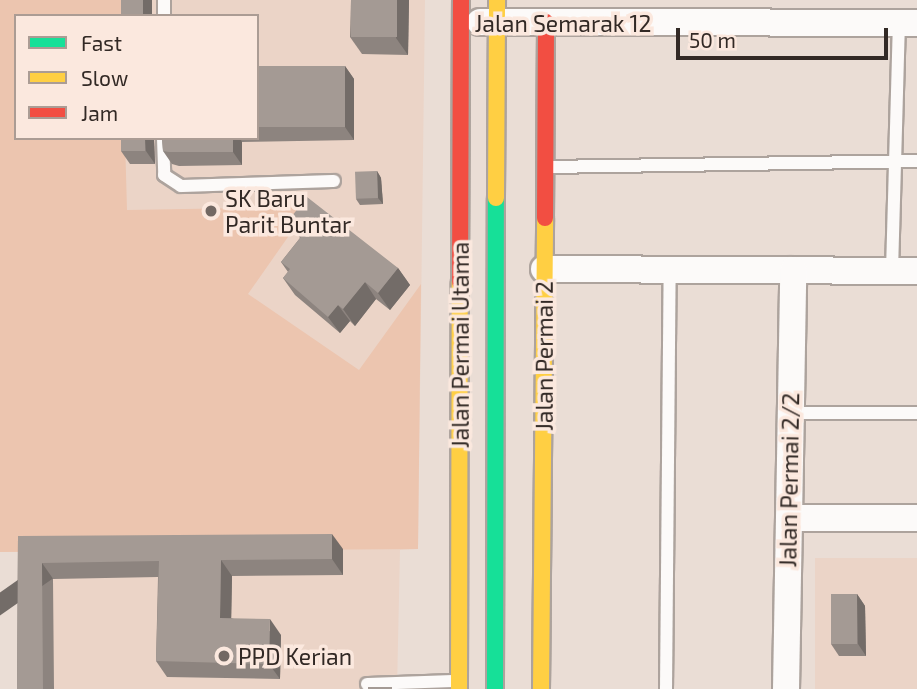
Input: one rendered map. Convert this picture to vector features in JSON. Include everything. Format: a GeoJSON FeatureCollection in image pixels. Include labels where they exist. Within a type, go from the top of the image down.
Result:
{"type":"FeatureCollection","features":[{"type":"Feature","properties":{"kind":"street","name":"Jalan Semarak 12"},"geometry":{"type":"LineString","coordinates":[[461,11],[497,11],[546,22],[908,23]]}},
{"type":"Feature","properties":{"kind":"street","name":"Jalan Permai Utama"},"geometry":{"type":"LineString","coordinates":[[459,685],[461,11]]}},
{"type":"Feature","properties":{"kind":"street","name":"Jalan Permai Utama"},"geometry":{"type":"LineString","coordinates":[[495,689],[497,11]]}},
{"type":"Feature","properties":{"kind":"street","name":"Jalan Permai 2"},"geometry":{"type":"LineString","coordinates":[[541,689],[546,22]]}},
{"type":"Feature","properties":{"kind":"street"},"geometry":{"type":"LineString","coordinates":[[544,269],[905,271]]}},
{"type":"Feature","properties":{"kind":"street","name":"Jalan Permai 2/2"},"geometry":{"type":"LineString","coordinates":[[786,689],[793,270]]}},
{"type":"Feature","properties":{"kind":"street"},"geometry":{"type":"LineString","coordinates":[[789,519],[917,518]]}},
{"type":"Feature","properties":{"kind":"lane"},"geometry":{"type":"LineString","coordinates":[[905,271],[895,161],[908,23]]}},
{"type":"Feature","properties":{"kind":"lane"},"geometry":{"type":"LineString","coordinates":[[163,140],[164,175],[181,186],[334,181]]}},
{"type":"Feature","properties":{"kind":"lane"},"geometry":{"type":"LineString","coordinates":[[545,167],[917,161]]}},
{"type":"Feature","properties":{"kind":"lane"},"geometry":{"type":"LineString","coordinates":[[666,689],[670,270]]}},
{"type":"Feature","properties":{"kind":"lane"},"geometry":{"type":"LineString","coordinates":[[790,413],[917,413]]}},
{"type":"Feature","properties":{"kind":"lane"},"geometry":{"type":"LineString","coordinates":[[367,682],[459,685]]}},
{"type":"Feature","properties":{"kind":"shaded area","name":"SK Baru Parit Buntar"},"geometry":{"type":"Polygon","coordinates":[[[0,0],[425,0],[418,549],[400,550],[397,689],[28,689],[28,552],[0,552],[0,0]]]}},
{"type":"Feature","properties":{"kind":"shaded area","name":"SK Baru Parit Buntar"},"geometry":{"type":"Polygon","coordinates":[[[0,0],[123,0],[124,14],[14,14],[14,140],[125,140],[127,210],[309,207],[248,294],[359,370],[421,284],[418,549],[0,552],[0,0]]]}},
{"type":"Feature","properties":{"kind":"shaded area"},"geometry":{"type":"Polygon","coordinates":[[[815,558],[917,558],[917,689],[815,689],[815,558]]]}},
{"type":"Feature","properties":{"kind":"building"},"geometry":{"type":"Polygon","coordinates":[[[121,0],[143,0],[143,14],[121,14],[121,0]]]}},
{"type":"Feature","properties":{"kind":"building"},"geometry":{"type":"Polygon","coordinates":[[[351,0],[397,0],[397,37],[351,37],[351,0]]]}},
{"type":"Feature","properties":{"kind":"building"},"geometry":{"type":"Polygon","coordinates":[[[259,66],[345,66],[345,127],[259,127],[259,66]]]}},
{"type":"Feature","properties":{"kind":"building"},"geometry":{"type":"Polygon","coordinates":[[[121,140],[145,140],[145,151],[121,151],[121,140]]]}},
{"type":"Feature","properties":{"kind":"building"},"geometry":{"type":"Polygon","coordinates":[[[162,140],[233,140],[233,152],[163,151],[162,140]]]}},
{"type":"Feature","properties":{"kind":"building"},"geometry":{"type":"Polygon","coordinates":[[[377,171],[378,198],[356,199],[355,172],[377,171]]]}},
{"type":"Feature","properties":{"kind":"building"},"geometry":{"type":"Polygon","coordinates":[[[307,197],[398,268],[378,293],[365,282],[343,309],[338,305],[328,317],[283,278],[290,269],[281,262],[304,233],[288,221],[307,197]]]}},
{"type":"Feature","properties":{"kind":"building"},"geometry":{"type":"Polygon","coordinates":[[[332,534],[332,559],[221,560],[220,618],[270,619],[269,664],[156,661],[159,561],[42,563],[43,689],[17,689],[18,536],[332,534]]]}},
{"type":"Feature","properties":{"kind":"building"},"geometry":{"type":"Polygon","coordinates":[[[831,594],[857,594],[857,644],[831,644],[831,594]]]}},
{"type":"Feature","properties":{"kind":"building"},"geometry":{"type":"Polygon","coordinates":[[[368,687],[392,689],[368,689],[368,687]]]}},
{"type":"Feature","properties":{"kind":"traffic: fast"},"geometry":{"type":"LineString","coordinates":[[495,689],[496,198]]}},
{"type":"Feature","properties":{"kind":"traffic: slow"},"geometry":{"type":"LineString","coordinates":[[496,198],[497,0]]}},
{"type":"Feature","properties":{"kind":"traffic: slow"},"geometry":{"type":"LineString","coordinates":[[541,689],[545,218]]}},
{"type":"Feature","properties":{"kind":"traffic: slow"},"geometry":{"type":"LineString","coordinates":[[459,689],[460,282]]}},
{"type":"Feature","properties":{"kind":"traffic: jam"},"geometry":{"type":"LineString","coordinates":[[460,282],[461,0]]}},
{"type":"Feature","properties":{"kind":"traffic: jam"},"geometry":{"type":"LineString","coordinates":[[545,218],[546,22]]}},
{"type":"Feature","properties":{"kind":"place","name":"SK Baru Parit Buntar"},"geometry":{"type":"Point","coordinates":[211,211]}},
{"type":"Feature","properties":{"kind":"place","name":"PPD Kerian"},"geometry":{"type":"Point","coordinates":[224,656]}}]}
